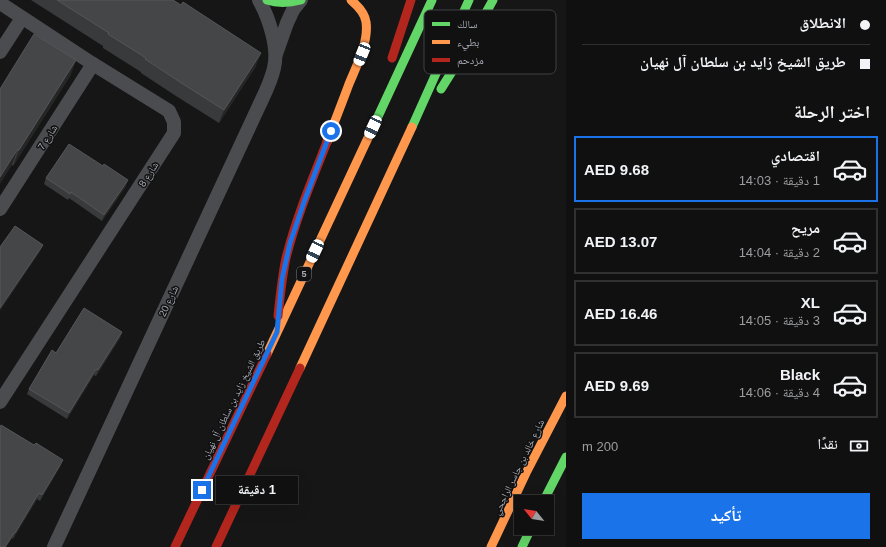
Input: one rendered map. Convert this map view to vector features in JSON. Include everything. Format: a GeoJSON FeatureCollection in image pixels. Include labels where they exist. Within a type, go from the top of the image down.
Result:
{"type":"FeatureCollection","features":[{"type":"Feature","properties":{"kind":"main road"},"geometry":{"type":"LineString","coordinates":[[267,0],[281,3],[290,3],[301,0]]}},
{"type":"Feature","properties":{"kind":"main road"},"geometry":{"type":"LineString","coordinates":[[277,332],[282,279],[290,243],[306,195],[362,54],[366,38],[367,26],[362,10],[350,0]]}},
{"type":"Feature","properties":{"kind":"main road"},"geometry":{"type":"LineString","coordinates":[[389,66],[411,0]]}},
{"type":"Feature","properties":{"kind":"main road","name":"طريق الشيخ زايد بن سلطان آل نهيان"},"geometry":{"type":"LineString","coordinates":[[427,10],[432,0]]}},
{"type":"Feature","properties":{"kind":"main road"},"geometry":{"type":"LineString","coordinates":[[464,10],[469,0]]}},
{"type":"Feature","properties":{"kind":"main road"},"geometry":{"type":"LineString","coordinates":[[487,10],[493,0]]}},
{"type":"Feature","properties":{"kind":"main road","name":"طريق الشيخ زايد بن سلطان آل نهيان"},"geometry":{"type":"LineString","coordinates":[[174,547],[277,332],[424,17]]}},
{"type":"Feature","properties":{"kind":"main road"},"geometry":{"type":"LineString","coordinates":[[216,547],[435,74]]}},
{"type":"Feature","properties":{"kind":"main road"},"geometry":{"type":"LineString","coordinates":[[392,170],[450,74]]}},
{"type":"Feature","properties":{"kind":"main road"},"geometry":{"type":"LineString","coordinates":[[360,155],[384,81]]}},
{"type":"Feature","properties":{"kind":"main road","name":"شارع خالد بن جاسر الراجحي"},"geometry":{"type":"LineString","coordinates":[[491,547],[526,473],[566,396]]}},
{"type":"Feature","properties":{"kind":"main road"},"geometry":{"type":"LineString","coordinates":[[547,495],[566,457]]}},
{"type":"Feature","properties":{"kind":"main road"},"geometry":{"type":"LineString","coordinates":[[522,547],[528,535]]}},
{"type":"Feature","properties":{"kind":"street","name":"شارع 20"},"geometry":{"type":"LineString","coordinates":[[259,0],[265,11],[270,26],[276,54]]}},
{"type":"Feature","properties":{"kind":"street","name":"شارع 20"},"geometry":{"type":"LineString","coordinates":[[54,547],[268,87],[276,54],[287,23],[293,10],[301,0]]}},
{"type":"Feature","properties":{"kind":"street","name":"شارع 8"},"geometry":{"type":"LineString","coordinates":[[0,3],[93,64],[169,111],[174,122],[174,133],[0,402]]}},
{"type":"Feature","properties":{"kind":"street"},"geometry":{"type":"LineString","coordinates":[[0,52],[22,18]]}},
{"type":"Feature","properties":{"kind":"street","name":"شارع 7"},"geometry":{"type":"LineString","coordinates":[[0,209],[93,64]]}},
{"type":"Feature","properties":{"kind":"building"},"geometry":{"type":"Polygon","coordinates":[[[57,0],[173,0],[181,5],[183,2],[261,53],[224,110],[57,0]]]}},
{"type":"Feature","properties":{"kind":"building"},"geometry":{"type":"Polygon","coordinates":[[[34,34],[76,60],[19,150],[17,150],[0,177],[0,89],[34,34]]]}},
{"type":"Feature","properties":{"kind":"building"},"geometry":{"type":"Polygon","coordinates":[[[69,144],[128,180],[104,215],[71,192],[70,194],[46,178],[69,144]]]}},
{"type":"Feature","properties":{"kind":"building"},"geometry":{"type":"Polygon","coordinates":[[[15,226],[43,245],[0,308],[0,247],[15,226]]]}},
{"type":"Feature","properties":{"kind":"building"},"geometry":{"type":"Polygon","coordinates":[[[84,308],[122,332],[98,370],[96,369],[69,413],[29,389],[52,350],[56,353],[84,308]]]}},
{"type":"Feature","properties":{"kind":"building"},"geometry":{"type":"Polygon","coordinates":[[[1,425],[34,445],[36,443],[63,460],[42,495],[39,493],[5,547],[0,547],[1,425]]]}},
{"type":"Feature","properties":{"kind":"traffic: fast"},"geometry":{"type":"LineString","coordinates":[[267,0],[284,3],[301,0]]}},
{"type":"Feature","properties":{"kind":"traffic: fast"},"geometry":{"type":"LineString","coordinates":[[427,10],[432,0]]}},
{"type":"Feature","properties":{"kind":"traffic: fast"},"geometry":{"type":"LineString","coordinates":[[465,10],[469,0]]}},
{"type":"Feature","properties":{"kind":"traffic: fast"},"geometry":{"type":"LineString","coordinates":[[487,10],[493,0]]}},
{"type":"Feature","properties":{"kind":"traffic: fast"},"geometry":{"type":"LineString","coordinates":[[374,125],[424,17]]}},
{"type":"Feature","properties":{"kind":"traffic: fast"},"geometry":{"type":"LineString","coordinates":[[412,127],[436,74]]}},
{"type":"Feature","properties":{"kind":"traffic: fast"},"geometry":{"type":"LineString","coordinates":[[441,89],[450,74]]}},
{"type":"Feature","properties":{"kind":"traffic: fast"},"geometry":{"type":"LineString","coordinates":[[547,495],[566,457]]}},
{"type":"Feature","properties":{"kind":"traffic: fast"},"geometry":{"type":"LineString","coordinates":[[522,547],[528,535]]}},
{"type":"Feature","properties":{"kind":"traffic: slow"},"geometry":{"type":"LineString","coordinates":[[327,142],[366,38],[366,22],[363,13],[351,0]]}},
{"type":"Feature","properties":{"kind":"traffic: slow"},"geometry":{"type":"LineString","coordinates":[[267,354],[374,125]]}},
{"type":"Feature","properties":{"kind":"traffic: slow"},"geometry":{"type":"LineString","coordinates":[[300,368],[412,127]]}},
{"type":"Feature","properties":{"kind":"traffic: slow"},"geometry":{"type":"LineString","coordinates":[[491,547],[526,473],[566,396]]}},
{"type":"Feature","properties":{"kind":"traffic: jam"},"geometry":{"type":"LineString","coordinates":[[392,58],[411,0]]}},
{"type":"Feature","properties":{"kind":"traffic: jam"},"geometry":{"type":"LineString","coordinates":[[278,316],[283,272],[290,243],[327,142]]}},
{"type":"Feature","properties":{"kind":"traffic: jam"},"geometry":{"type":"LineString","coordinates":[[175,547],[267,354]]}},
{"type":"Feature","properties":{"kind":"traffic: jam"},"geometry":{"type":"LineString","coordinates":[[216,547],[300,368]]}},
{"type":"Feature","properties":{"kind":"route"},"geometry":{"type":"LineString","coordinates":[[202,490],[277,332],[282,279],[290,243],[331,131]]}}]}
